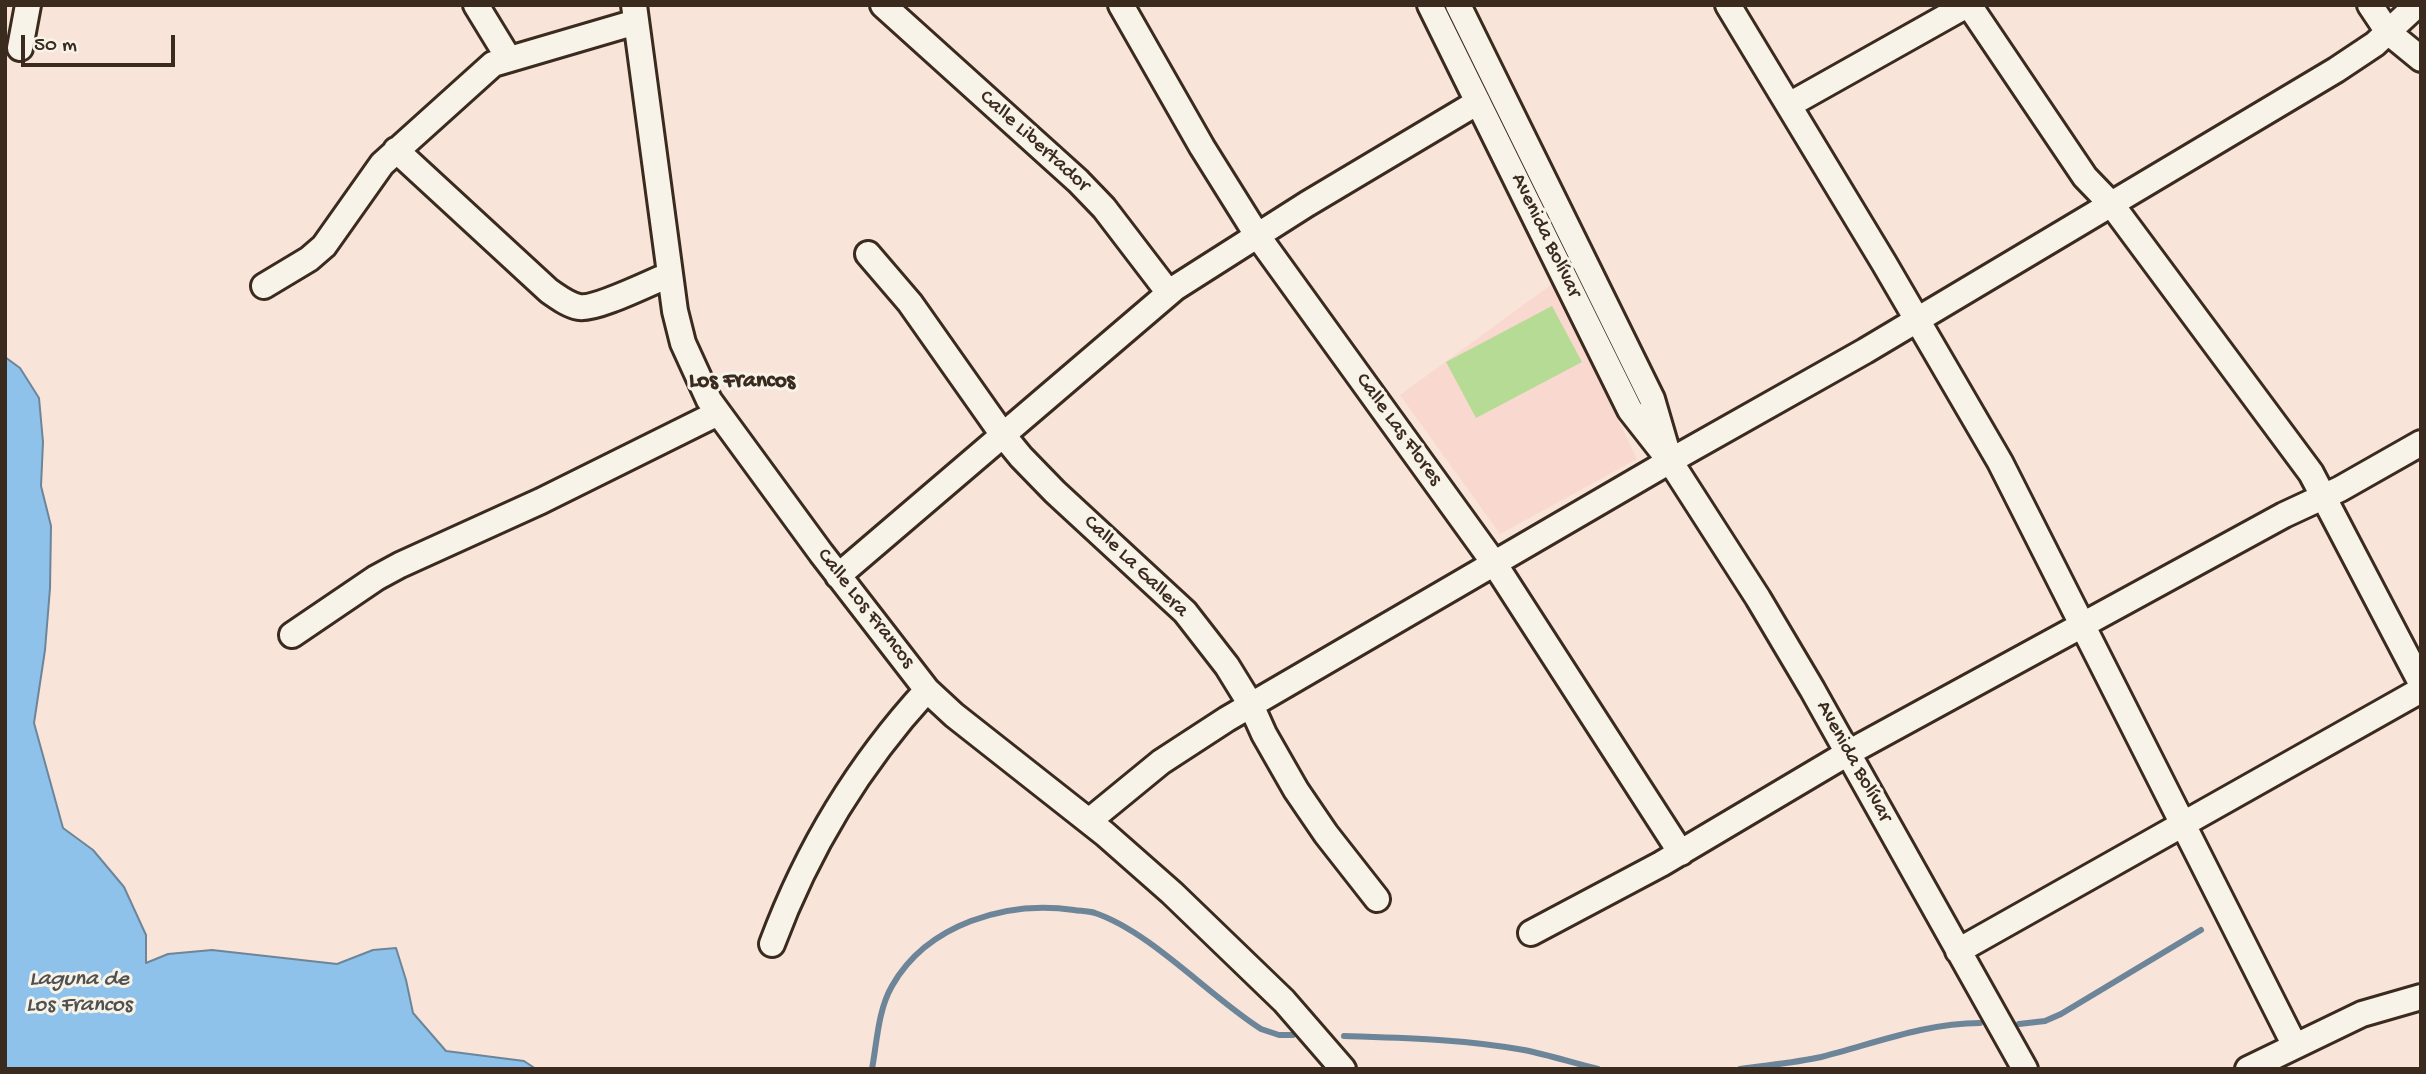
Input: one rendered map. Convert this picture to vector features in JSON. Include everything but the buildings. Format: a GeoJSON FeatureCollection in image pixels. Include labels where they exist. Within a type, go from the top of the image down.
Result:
{"type":"FeatureCollection","features":[{"type":"Feature","properties":{"kind":"street"},"geometry":{"type":"LineString","coordinates":[[20,48],[28,5]]}},
{"type":"Feature","properties":{"kind":"street"},"geometry":{"type":"LineString","coordinates":[[476,5],[509,59]]}},
{"type":"Feature","properties":{"kind":"street","name":"Calle Libertador"},"geometry":{"type":"LineString","coordinates":[[883,5],[1078,181],[1104,208],[1170,293]]}},
{"type":"Feature","properties":{"kind":"street","name":"Calle Las Flores"},"geometry":{"type":"LineString","coordinates":[[1121,5],[1202,147],[1257,235],[1494,563],[1681,853]]}},
{"type":"Feature","properties":{"kind":"street","name":"Avenida Bolívar"},"geometry":{"type":"LineString","coordinates":[[1430,5],[1630,410],[1670,461],[1758,598],[2025,1069]]}},
{"type":"Feature","properties":{"kind":"street","name":"Avenida Bolívar"},"geometry":{"type":"LineString","coordinates":[[1458,5],[1652,399],[1670,461]]}},
{"type":"Feature","properties":{"kind":"street"},"geometry":{"type":"LineString","coordinates":[[1728,5],[1918,320],[2019,496],[2295,1046]]}},
{"type":"Feature","properties":{"kind":"street"},"geometry":{"type":"LineString","coordinates":[[1789,105],[1968,5],[2085,177],[2112,205],[2311,473],[2421,683]]}},
{"type":"Feature","properties":{"kind":"street"},"geometry":{"type":"LineString","coordinates":[[2370,5],[2388,32],[2421,60]]}},
{"type":"Feature","properties":{"kind":"street"},"geometry":{"type":"LineString","coordinates":[[1089,821],[1161,762],[1251,705],[1918,320],[2336,71],[2375,44],[2417,5]]}},
{"type":"Feature","properties":{"kind":"street"},"geometry":{"type":"LineString","coordinates":[[264,286],[324,246],[382,164],[493,64],[635,13]]}},
{"type":"Feature","properties":{"kind":"street","name":"Calle Los Francos"},"geometry":{"type":"LineString","coordinates":[[635,13],[675,311],[683,343],[696,375],[718,413],[838,576],[927,690],[954,715],[1089,821],[1172,893],[1266,983],[1343,1069]]}},
{"type":"Feature","properties":{"kind":"street"},"geometry":{"type":"LineString","coordinates":[[838,576],[1170,293],[1197,273],[1478,102]]}},
{"type":"Feature","properties":{"kind":"street"},"geometry":{"type":"LineString","coordinates":[[396,150],[549,291],[573,305],[596,305],[669,275]]}},
{"type":"Feature","properties":{"kind":"street","name":"Calle La Gallera"},"geometry":{"type":"LineString","coordinates":[[868,254],[910,303],[1003,435],[1055,492],[1185,612],[1227,666],[1296,790],[1377,900]]}},
{"type":"Feature","properties":{"kind":"street"},"geometry":{"type":"LineString","coordinates":[[292,635],[376,578],[400,565],[541,501],[718,413]]}},
{"type":"Feature","properties":{"kind":"street"},"geometry":{"type":"LineString","coordinates":[[1531,933],[1681,853],[1848,753],[2421,443]]}},
{"type":"Feature","properties":{"kind":"street"},"geometry":{"type":"LineString","coordinates":[[772,944],[805,864],[855,780],[893,727],[927,690]]}},
{"type":"Feature","properties":{"kind":"street"},"geometry":{"type":"LineString","coordinates":[[1958,951],[2421,690]]}},
{"type":"Feature","properties":{"kind":"street"},"geometry":{"type":"LineString","coordinates":[[2248,1069],[2362,1014],[2421,997]]}},
{"type":"Feature","properties":{"kind":"shaded area"},"geometry":{"type":"Polygon","coordinates":[[[1552,284],[1637,459],[1500,534],[1400,395],[1552,284]]]}},
{"type":"Feature","properties":{"kind":"green space"},"geometry":{"type":"Polygon","coordinates":[[[1552,306],[1582,362],[1476,418],[1446,362],[1552,306]]]}},
{"type":"Feature","properties":{"kind":"water","name":"Laguna de Los Francos"},"geometry":{"type":"Polygon","coordinates":[[[5,357],[20,368],[39,398],[43,442],[41,486],[51,526],[45,650],[34,723],[63,828],[93,850],[124,887],[146,935],[146,963],[168,954],[212,950],[337,964],[373,950],[396,948],[413,1013],[446,1051],[524,1061],[536,1069],[5,1069],[5,357]]]}},
{"type":"Feature","properties":{"kind":"waterway"},"geometry":{"type":"LineString","coordinates":[[872,1069],[887,995],[907,965],[947,932],[996,913],[1022,909],[1087,911],[1116,922],[1158,949],[1261,1029],[1279,1035],[1293,1035]]}},
{"type":"Feature","properties":{"kind":"waterway"},"geometry":{"type":"LineString","coordinates":[[2019,1024],[2045,1021],[2061,1014],[2201,930]]}},
{"type":"Feature","properties":{"kind":"waterway"},"geometry":{"type":"LineString","coordinates":[[1740,1069],[1821,1057],[1939,1026],[1980,1023]]}},
{"type":"Feature","properties":{"kind":"waterway"},"geometry":{"type":"LineString","coordinates":[[1344,1036],[1479,1043],[1533,1052],[1598,1069]]}},
{"type":"Feature","properties":{"kind":"district","name":"Los Francos"},"geometry":{"type":"Point","coordinates":[742,382]}}]}
